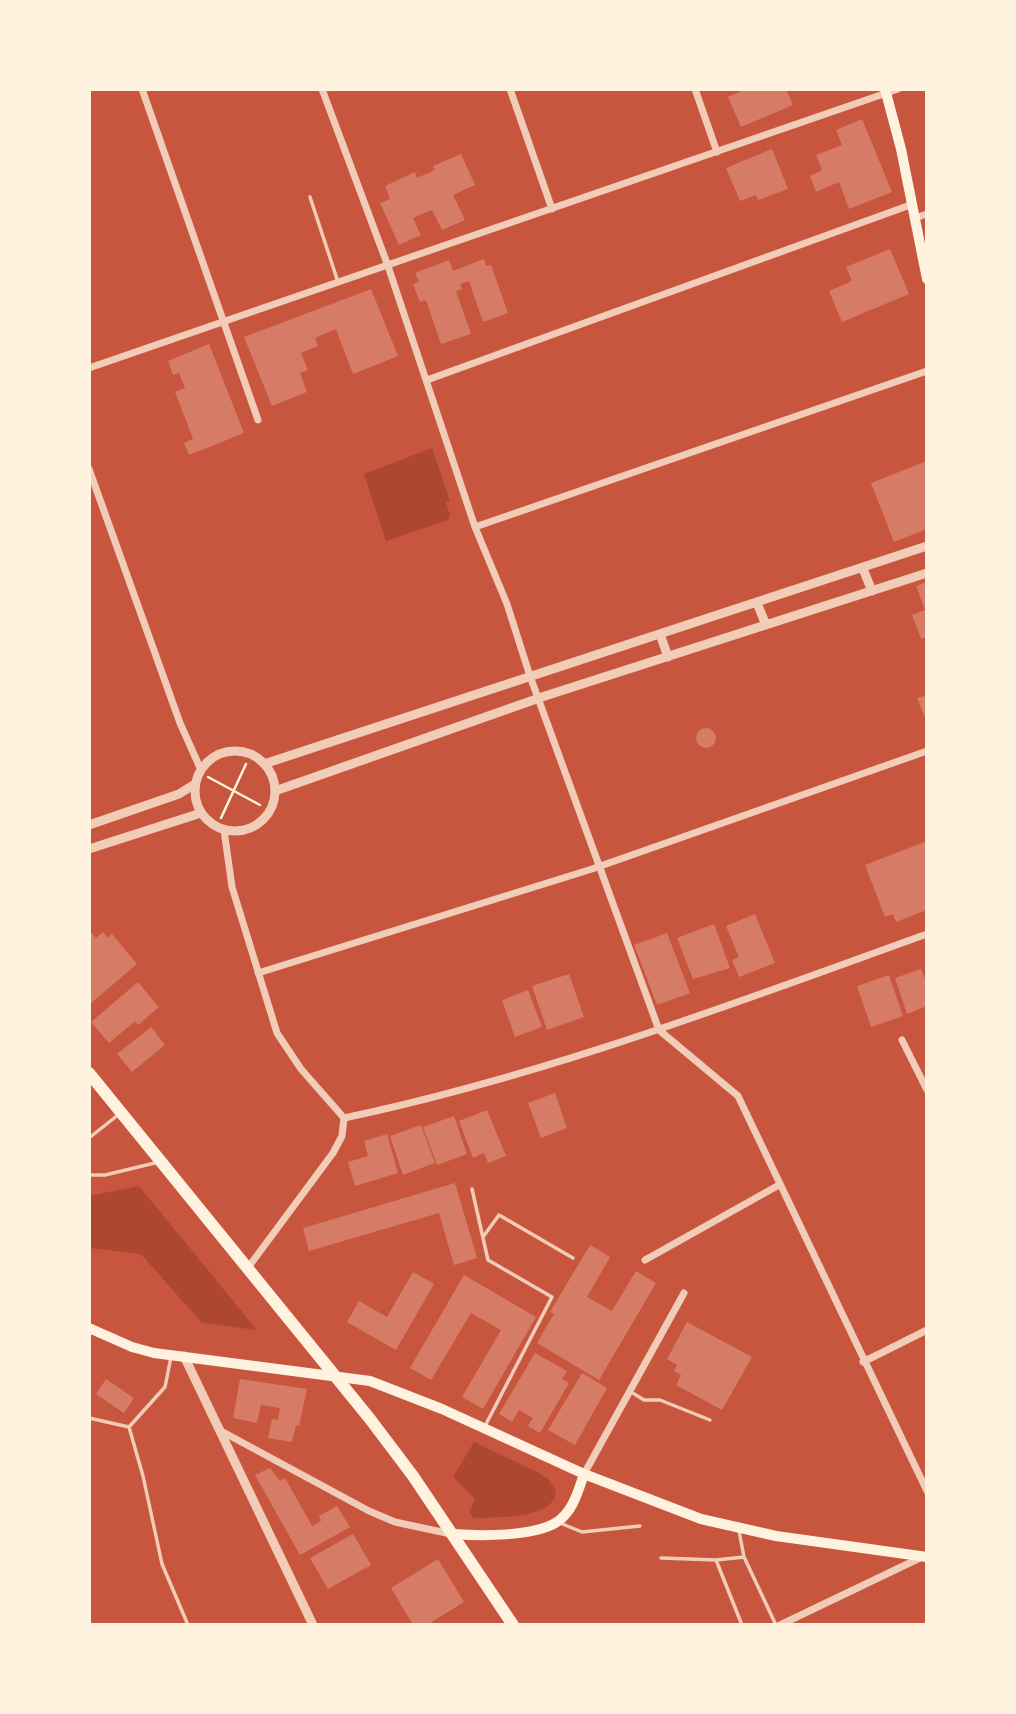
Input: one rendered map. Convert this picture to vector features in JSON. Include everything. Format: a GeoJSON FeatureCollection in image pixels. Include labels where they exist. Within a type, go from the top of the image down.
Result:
{"type":"FeatureCollection","features":[{"type":"Feature","properties":{"kind":"main road"},"geometry":{"type":"LineString","coordinates":[[886,91],[913,204],[927,279]]}},
{"type":"Feature","properties":{"kind":"main road"},"geometry":{"type":"LineString","coordinates":[[89,1073],[370,1419],[453,1534],[513,1625]]}},
{"type":"Feature","properties":{"kind":"main road"},"geometry":{"type":"LineString","coordinates":[[89,1328],[132,1348],[370,1381],[483,1428],[583,1474],[671,1509],[739,1528],[821,1544],[925,1557]]}},
{"type":"Feature","properties":{"kind":"main road"},"geometry":{"type":"LineString","coordinates":[[453,1534],[485,1536],[544,1528],[557,1522],[577,1496],[583,1474]]}},
{"type":"Feature","properties":{"kind":"street"},"geometry":{"type":"LineString","coordinates":[[142,89],[258,420]]}},
{"type":"Feature","properties":{"kind":"street"},"geometry":{"type":"LineString","coordinates":[[322,89],[388,266],[475,527],[508,604],[530,676],[659,1030],[738,1096],[927,1491]]}},
{"type":"Feature","properties":{"kind":"street"},"geometry":{"type":"LineString","coordinates":[[510,89],[552,209]]}},
{"type":"Feature","properties":{"kind":"street"},"geometry":{"type":"LineString","coordinates":[[695,89],[717,152]]}},
{"type":"Feature","properties":{"kind":"street"},"geometry":{"type":"LineString","coordinates":[[89,368],[898,89]]}},
{"type":"Feature","properties":{"kind":"street"},"geometry":{"type":"LineString","coordinates":[[427,380],[913,204]]}},
{"type":"Feature","properties":{"kind":"street"},"geometry":{"type":"LineString","coordinates":[[915,218],[927,214]]}},
{"type":"Feature","properties":{"kind":"street"},"geometry":{"type":"LineString","coordinates":[[475,527],[927,371]]}},
{"type":"Feature","properties":{"kind":"street"},"geometry":{"type":"LineString","coordinates":[[89,469],[180,723],[204,774]]}},
{"type":"Feature","properties":{"kind":"street"},"geometry":{"type":"LineString","coordinates":[[264,764],[927,546]]}},
{"type":"Feature","properties":{"kind":"street"},"geometry":{"type":"LineString","coordinates":[[863,569],[872,591]]}},
{"type":"Feature","properties":{"kind":"street"},"geometry":{"type":"LineString","coordinates":[[275,791],[539,698],[927,573]]}},
{"type":"Feature","properties":{"kind":"street"},"geometry":{"type":"LineString","coordinates":[[757,603],[766,625]]}},
{"type":"Feature","properties":{"kind":"street"},"geometry":{"type":"LineString","coordinates":[[660,634],[668,657]]}},
{"type":"Feature","properties":{"kind":"street"},"geometry":{"type":"LineString","coordinates":[[89,825],[179,794],[195,784],[204,774],[210,759],[224,753],[238,751],[253,755],[264,764],[272,776],[275,791],[269,810],[253,827],[239,831],[224,830],[211,824],[201,813],[195,799],[195,784]]}},
{"type":"Feature","properties":{"kind":"street"},"geometry":{"type":"LineString","coordinates":[[258,972],[600,867],[927,751]]}},
{"type":"Feature","properties":{"kind":"street"},"geometry":{"type":"LineString","coordinates":[[89,849],[201,813]]}},
{"type":"Feature","properties":{"kind":"street"},"geometry":{"type":"LineString","coordinates":[[224,830],[232,887],[277,1033],[287,1051],[344,1118],[342,1136],[333,1153],[247,1269]]}},
{"type":"Feature","properties":{"kind":"street"},"geometry":{"type":"LineString","coordinates":[[344,1118],[423,1101],[659,1030],[927,934]]}},
{"type":"Feature","properties":{"kind":"street"},"geometry":{"type":"LineString","coordinates":[[902,1040],[927,1090]]}},
{"type":"Feature","properties":{"kind":"street"},"geometry":{"type":"LineString","coordinates":[[645,1260],[779,1185]]}},
{"type":"Feature","properties":{"kind":"street"},"geometry":{"type":"LineString","coordinates":[[583,1474],[684,1293]]}},
{"type":"Feature","properties":{"kind":"street"},"geometry":{"type":"LineString","coordinates":[[863,1362],[927,1330]]}},
{"type":"Feature","properties":{"kind":"street"},"geometry":{"type":"LineString","coordinates":[[178,1356],[217,1429],[313,1625]]}},
{"type":"Feature","properties":{"kind":"street"},"geometry":{"type":"LineString","coordinates":[[217,1429],[369,1511],[395,1521],[453,1534]]}},
{"type":"Feature","properties":{"kind":"street"},"geometry":{"type":"LineString","coordinates":[[778,1625],[925,1557]]}},
{"type":"Feature","properties":{"kind":"lane"},"geometry":{"type":"LineString","coordinates":[[310,197],[338,282]]}},
{"type":"Feature","properties":{"kind":"lane"},"geometry":{"type":"LineString","coordinates":[[90,1135],[121,1113]]}},
{"type":"Feature","properties":{"kind":"lane"},"geometry":{"type":"LineString","coordinates":[[89,1175],[104,1175],[161,1162]]}},
{"type":"Feature","properties":{"kind":"lane"},"geometry":{"type":"LineString","coordinates":[[472,1189],[488,1260],[552,1297],[483,1428]]}},
{"type":"Feature","properties":{"kind":"lane"},"geometry":{"type":"LineString","coordinates":[[483,1237],[499,1215],[573,1258]]}},
{"type":"Feature","properties":{"kind":"lane"},"geometry":{"type":"LineString","coordinates":[[129,1427],[165,1387],[178,1356]]}},
{"type":"Feature","properties":{"kind":"lane"},"geometry":{"type":"LineString","coordinates":[[629,1391],[644,1400],[660,1400],[710,1420]]}},
{"type":"Feature","properties":{"kind":"lane"},"geometry":{"type":"LineString","coordinates":[[89,1418],[129,1427]]}},
{"type":"Feature","properties":{"kind":"lane"},"geometry":{"type":"LineString","coordinates":[[129,1427],[144,1476],[162,1564],[188,1625]]}},
{"type":"Feature","properties":{"kind":"lane"},"geometry":{"type":"LineString","coordinates":[[557,1522],[582,1532],[640,1526]]}},
{"type":"Feature","properties":{"kind":"lane"},"geometry":{"type":"LineString","coordinates":[[739,1528],[744,1556],[778,1625]]}},
{"type":"Feature","properties":{"kind":"lane"},"geometry":{"type":"LineString","coordinates":[[661,1558],[716,1560],[744,1556]]}},
{"type":"Feature","properties":{"kind":"lane"},"geometry":{"type":"LineString","coordinates":[[716,1560],[742,1625]]}},
{"type":"Feature","properties":{"kind":"path"},"geometry":{"type":"LineString","coordinates":[[220,818],[246,764]]}},
{"type":"Feature","properties":{"kind":"path"},"geometry":{"type":"LineString","coordinates":[[204,774],[260,805]]}},
{"type":"Feature","properties":{"kind":"shaded area"},"geometry":{"type":"Polygon","coordinates":[[[432,448],[450,501],[446,502],[450,515],[448,520],[386,541],[364,474],[432,448]]]}},
{"type":"Feature","properties":{"kind":"shaded area"},"geometry":{"type":"Polygon","coordinates":[[[139,1186],[257,1330],[202,1323],[141,1254],[89,1248],[89,1196],[139,1186]]]}},
{"type":"Feature","properties":{"kind":"shaded area"},"geometry":{"type":"Polygon","coordinates":[[[474,1442],[548,1479],[556,1491],[553,1500],[546,1507],[522,1515],[474,1518],[469,1513],[475,1499],[453,1477],[474,1442]]]}},
{"type":"Feature","properties":{"kind":"building"},"geometry":{"type":"Polygon","coordinates":[[[745,89],[786,89],[793,105],[741,127],[728,97],[745,89]]]}},
{"type":"Feature","properties":{"kind":"building"},"geometry":{"type":"Polygon","coordinates":[[[862,119],[892,192],[849,209],[839,182],[816,192],[810,176],[822,170],[816,155],[842,145],[836,130],[862,119]]]}},
{"type":"Feature","properties":{"kind":"building"},"geometry":{"type":"Polygon","coordinates":[[[772,149],[788,189],[758,200],[756,195],[740,201],[726,168],[772,149]]]}},
{"type":"Feature","properties":{"kind":"building"},"geometry":{"type":"Polygon","coordinates":[[[461,154],[475,185],[453,195],[465,220],[442,230],[432,210],[413,218],[421,235],[399,245],[380,203],[390,199],[385,186],[415,172],[417,178],[435,170],[433,166],[461,154]]]}},
{"type":"Feature","properties":{"kind":"building"},"geometry":{"type":"Polygon","coordinates":[[[890,249],[909,294],[842,322],[829,291],[852,281],[846,267],[890,249]]]}},
{"type":"Feature","properties":{"kind":"building"},"geometry":{"type":"Polygon","coordinates":[[[484,259],[486,266],[491,265],[508,313],[483,322],[469,281],[460,284],[462,289],[456,291],[471,334],[441,344],[426,300],[420,302],[413,284],[419,282],[415,273],[449,260],[453,271],[484,259]]]}},
{"type":"Feature","properties":{"kind":"building"},"geometry":{"type":"Polygon","coordinates":[[[371,289],[398,356],[353,374],[336,329],[315,338],[318,346],[301,353],[308,370],[300,373],[307,392],[272,406],[244,337],[371,289]]]}},
{"type":"Feature","properties":{"kind":"building"},"geometry":{"type":"Polygon","coordinates":[[[209,344],[244,433],[189,455],[184,443],[193,439],[175,392],[185,388],[179,373],[173,375],[168,361],[209,344]]]}},
{"type":"Feature","properties":{"kind":"building"},"geometry":{"type":"Polygon","coordinates":[[[927,461],[927,529],[894,542],[871,483],[927,461]]]}},
{"type":"Feature","properties":{"kind":"building"},"geometry":{"type":"Polygon","coordinates":[[[927,582],[927,637],[921,639],[912,615],[925,610],[916,586],[927,582]]]}},
{"type":"Feature","properties":{"kind":"building"},"geometry":{"type":"Polygon","coordinates":[[[927,695],[927,722],[917,698],[927,695]]]}},
{"type":"Feature","properties":{"kind":"building"},"geometry":{"type":"Polygon","coordinates":[[[702,728],[710,728],[716,738],[710,748],[702,748],[696,742],[696,734],[702,728]]]}},
{"type":"Feature","properties":{"kind":"building"},"geometry":{"type":"Polygon","coordinates":[[[927,841],[927,910],[896,922],[893,914],[885,917],[865,865],[927,841]]]}},
{"type":"Feature","properties":{"kind":"building"},"geometry":{"type":"Polygon","coordinates":[[[755,914],[775,963],[739,977],[732,960],[739,957],[726,926],[755,914]]]}},
{"type":"Feature","properties":{"kind":"building"},"geometry":{"type":"Polygon","coordinates":[[[714,924],[730,968],[693,979],[677,938],[714,924]]]}},
{"type":"Feature","properties":{"kind":"building"},"geometry":{"type":"Polygon","coordinates":[[[89,930],[96,938],[103,932],[108,938],[112,934],[137,964],[89,1005],[89,930]]]}},
{"type":"Feature","properties":{"kind":"building"},"geometry":{"type":"Polygon","coordinates":[[[667,933],[690,993],[657,1005],[634,945],[667,933]]]}},
{"type":"Feature","properties":{"kind":"building"},"geometry":{"type":"Polygon","coordinates":[[[921,969],[927,984],[927,1006],[907,1014],[895,978],[921,969]]]}},
{"type":"Feature","properties":{"kind":"building"},"geometry":{"type":"Polygon","coordinates":[[[569,974],[584,1017],[547,1030],[532,986],[569,974]]]}},
{"type":"Feature","properties":{"kind":"building"},"geometry":{"type":"Polygon","coordinates":[[[889,975],[903,1016],[871,1027],[857,986],[889,975]]]}},
{"type":"Feature","properties":{"kind":"building"},"geometry":{"type":"Polygon","coordinates":[[[138,982],[159,1007],[138,1025],[135,1021],[109,1043],[91,1022],[138,982]]]}},
{"type":"Feature","properties":{"kind":"building"},"geometry":{"type":"Polygon","coordinates":[[[528,990],[542,1027],[515,1037],[502,1000],[528,990]]]}},
{"type":"Feature","properties":{"kind":"building"},"geometry":{"type":"Polygon","coordinates":[[[151,1027],[165,1045],[132,1072],[117,1054],[151,1027]]]}},
{"type":"Feature","properties":{"kind":"building"},"geometry":{"type":"Polygon","coordinates":[[[555,1093],[567,1128],[541,1138],[528,1103],[555,1093]]]}},
{"type":"Feature","properties":{"kind":"building"},"geometry":{"type":"Polygon","coordinates":[[[487,1110],[506,1156],[488,1163],[484,1153],[473,1158],[459,1121],[487,1110]]]}},
{"type":"Feature","properties":{"kind":"building"},"geometry":{"type":"Polygon","coordinates":[[[454,1116],[467,1154],[437,1165],[423,1127],[454,1116]]]}},
{"type":"Feature","properties":{"kind":"building"},"geometry":{"type":"Polygon","coordinates":[[[421,1125],[435,1163],[403,1175],[390,1136],[421,1125]]]}},
{"type":"Feature","properties":{"kind":"building"},"geometry":{"type":"Polygon","coordinates":[[[387,1134],[398,1173],[355,1186],[348,1162],[368,1156],[364,1141],[387,1134]]]}},
{"type":"Feature","properties":{"kind":"building"},"geometry":{"type":"Polygon","coordinates":[[[455,1183],[477,1258],[454,1265],[439,1213],[309,1251],[303,1228],[455,1183]]]}},
{"type":"Feature","properties":{"kind":"building"},"geometry":{"type":"Polygon","coordinates":[[[590,1245],[610,1257],[587,1297],[612,1311],[636,1271],[656,1283],[599,1380],[537,1343],[554,1314],[550,1312],[590,1245]]]}},
{"type":"Feature","properties":{"kind":"building"},"geometry":{"type":"Polygon","coordinates":[[[413,1272],[434,1284],[396,1350],[347,1322],[359,1301],[387,1317],[413,1272]]]}},
{"type":"Feature","properties":{"kind":"building"},"geometry":{"type":"Polygon","coordinates":[[[464,1275],[536,1317],[483,1409],[462,1397],[501,1330],[471,1313],[431,1380],[410,1368],[464,1275]]]}},
{"type":"Feature","properties":{"kind":"building"},"geometry":{"type":"Polygon","coordinates":[[[687,1322],[752,1357],[722,1410],[676,1385],[681,1375],[674,1371],[677,1365],[667,1359],[687,1322]]]}},
{"type":"Feature","properties":{"kind":"building"},"geometry":{"type":"Polygon","coordinates":[[[535,1353],[567,1371],[562,1379],[569,1383],[540,1433],[528,1426],[533,1418],[519,1410],[512,1422],[499,1414],[535,1353]]]}},
{"type":"Feature","properties":{"kind":"building"},"geometry":{"type":"Polygon","coordinates":[[[582,1373],[607,1388],[575,1445],[548,1430],[582,1373]]]}},
{"type":"Feature","properties":{"kind":"building"},"geometry":{"type":"Polygon","coordinates":[[[106,1379],[134,1398],[124,1413],[96,1394],[106,1379]]]}},
{"type":"Feature","properties":{"kind":"building"},"geometry":{"type":"Polygon","coordinates":[[[240,1379],[307,1389],[299,1426],[296,1425],[292,1442],[268,1438],[272,1419],[278,1420],[280,1408],[261,1405],[257,1423],[233,1418],[240,1379]]]}},
{"type":"Feature","properties":{"kind":"building"},"geometry":{"type":"Polygon","coordinates":[[[270,1468],[280,1481],[285,1478],[312,1526],[321,1521],[319,1516],[337,1506],[350,1527],[300,1555],[255,1475],[270,1468]]]}},
{"type":"Feature","properties":{"kind":"building"},"geometry":{"type":"Polygon","coordinates":[[[353,1534],[371,1565],[328,1589],[310,1558],[353,1534]]]}},
{"type":"Feature","properties":{"kind":"building"},"geometry":{"type":"Polygon","coordinates":[[[438,1559],[464,1602],[427,1625],[413,1625],[391,1588],[438,1559]]]}}]}
